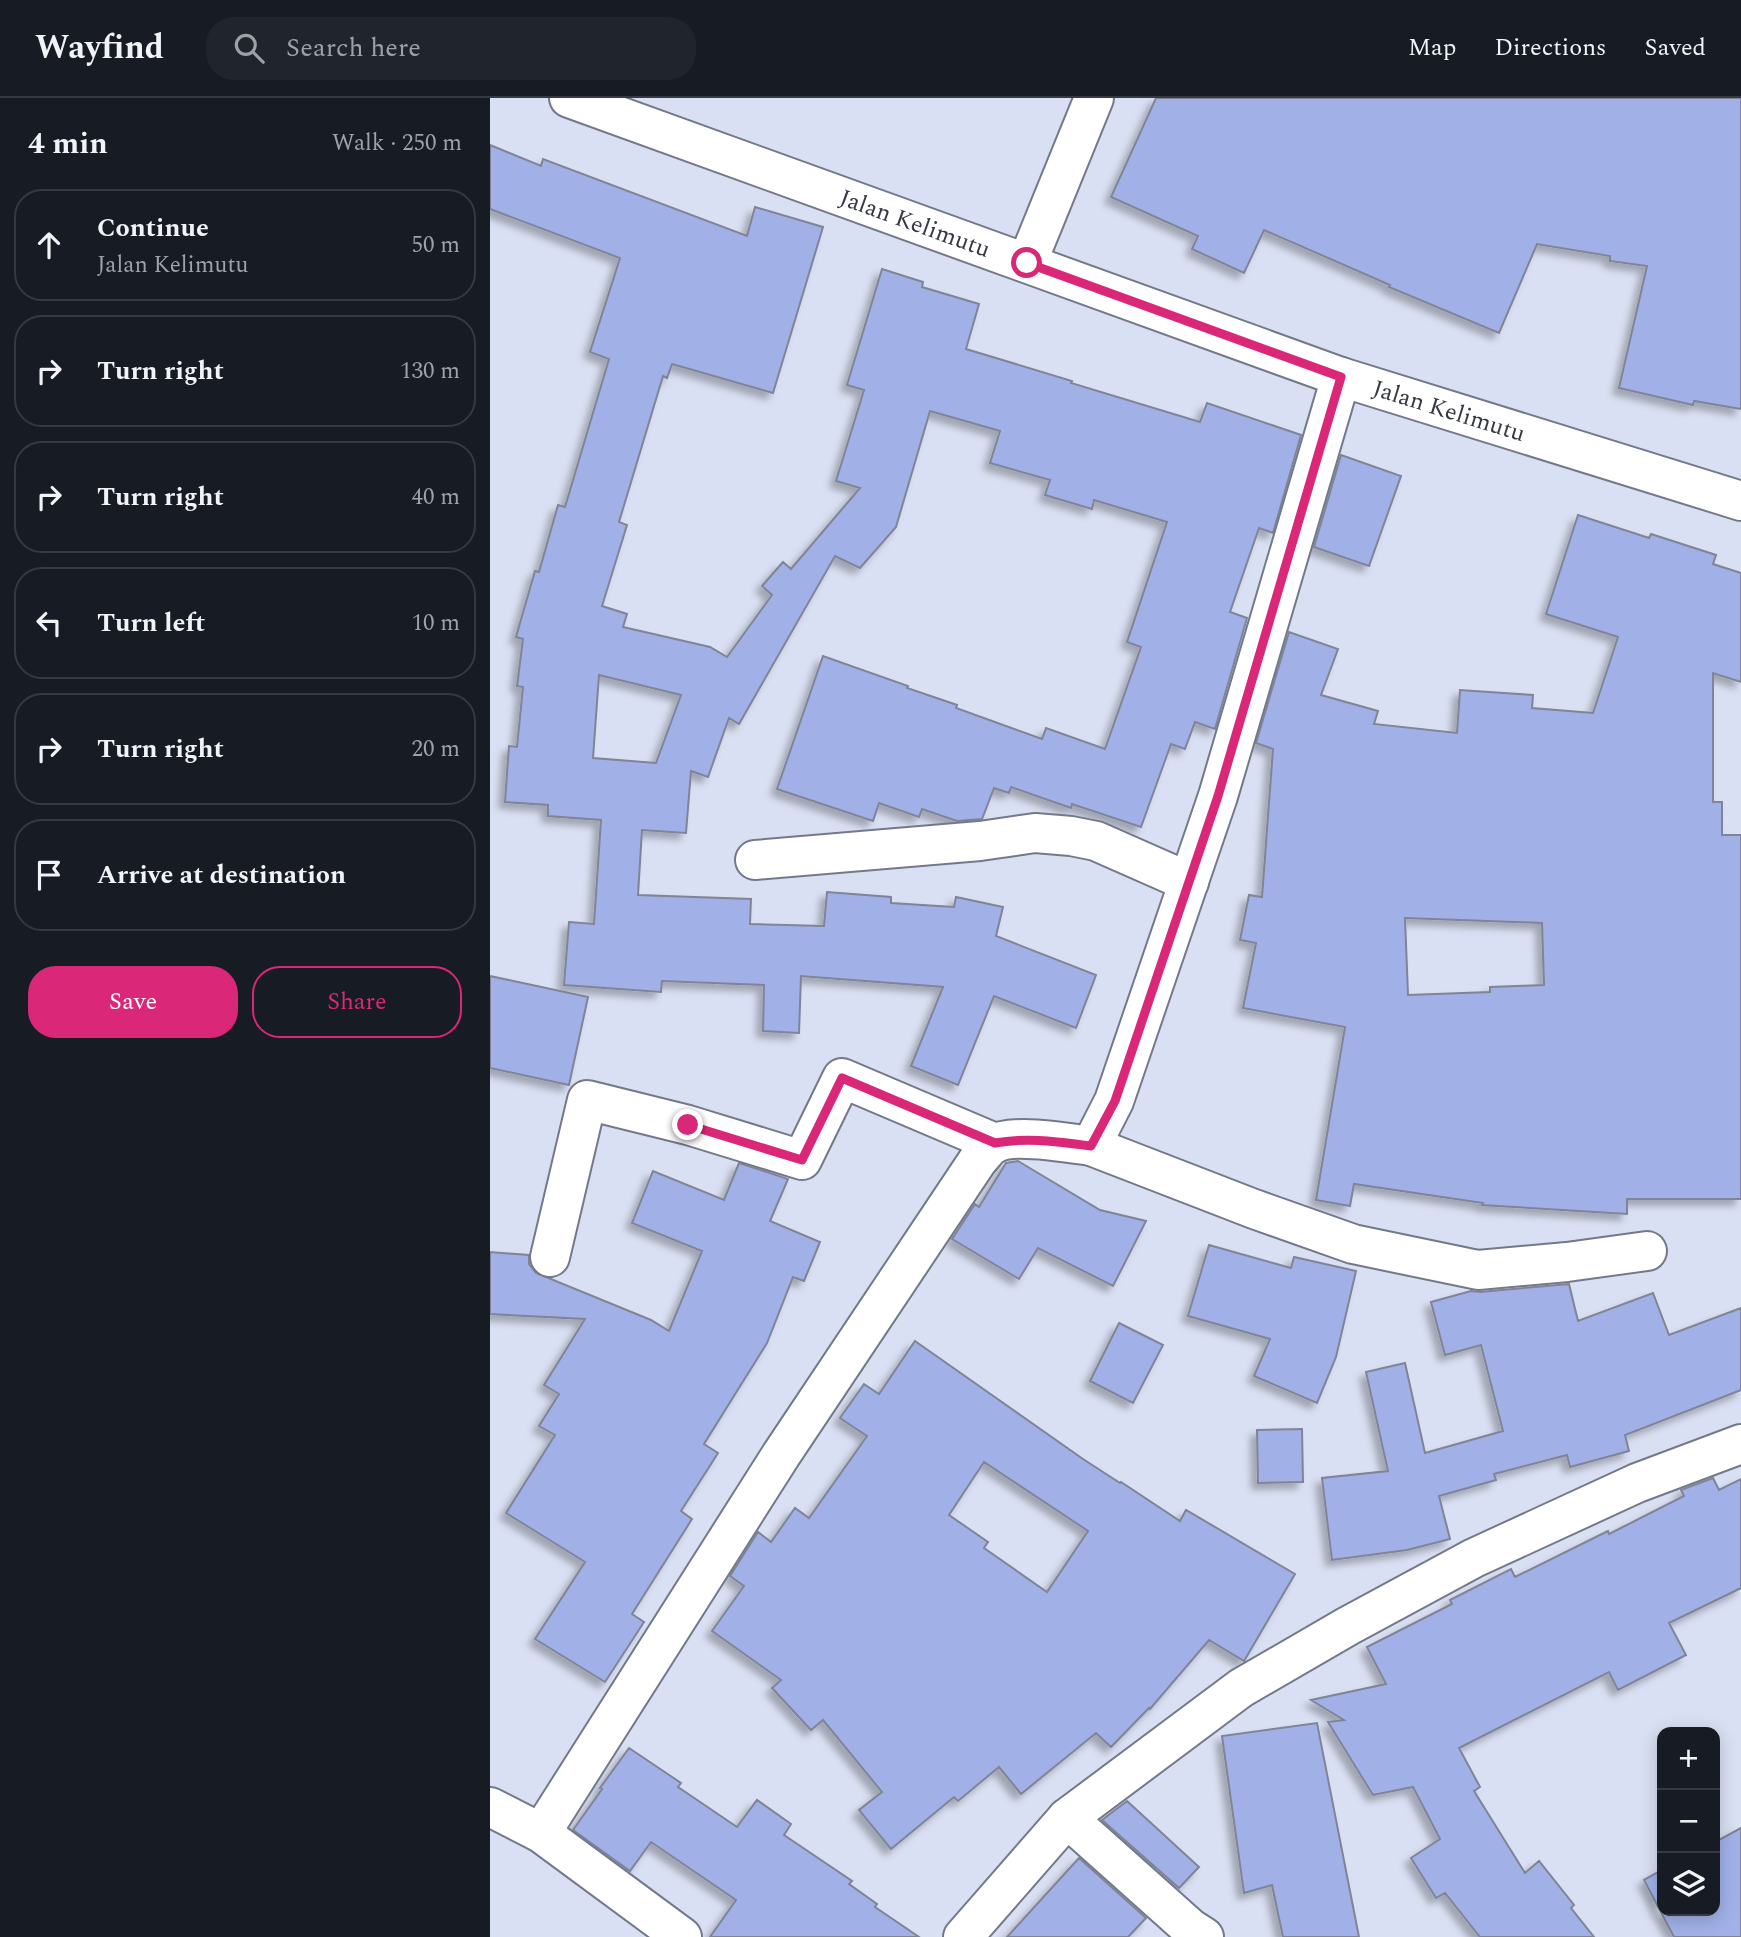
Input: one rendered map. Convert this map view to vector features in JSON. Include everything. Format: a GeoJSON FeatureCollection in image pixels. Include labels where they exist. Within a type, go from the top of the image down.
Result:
{"type":"FeatureCollection","features":[{"type":"Feature","properties":{"kind":"street","name":"Jalan Kelimutu"},"geometry":{"type":"LineString","coordinates":[[569,98],[1341,377],[1741,501]]}},
{"type":"Feature","properties":{"kind":"street"},"geometry":{"type":"LineString","coordinates":[[1027,263],[1094,98]]}},
{"type":"Feature","properties":{"kind":"street"},"geometry":{"type":"LineString","coordinates":[[1091,1146],[1115,1101],[1218,796],[1341,377]]}},
{"type":"Feature","properties":{"kind":"street"},"geometry":{"type":"LineString","coordinates":[[755,860],[980,841],[1035,833],[1096,841],[1189,882]]}},
{"type":"Feature","properties":{"kind":"street"},"geometry":{"type":"LineString","coordinates":[[550,1256],[587,1100],[688,1125],[802,1160],[842,1078],[995,1143]]}},
{"type":"Feature","properties":{"kind":"street"},"geometry":{"type":"LineString","coordinates":[[541,1833],[781,1455],[978,1160],[995,1143],[1015,1139],[1091,1146],[1353,1244],[1478,1270],[1647,1251]]}},
{"type":"Feature","properties":{"kind":"street"},"geometry":{"type":"LineString","coordinates":[[963,1937],[1067,1818],[1241,1688],[1474,1558],[1624,1489],[1741,1444]]}},
{"type":"Feature","properties":{"kind":"street"},"geometry":{"type":"LineString","coordinates":[[490,1807],[541,1833],[682,1937]]}},
{"type":"Feature","properties":{"kind":"street"},"geometry":{"type":"LineString","coordinates":[[1067,1818],[1190,1928],[1204,1937]]}},
{"type":"Feature","properties":{"kind":"building"},"geometry":{"type":"Polygon","coordinates":[[[1156,98],[1741,98],[1741,409],[1694,401],[1693,405],[1619,388],[1647,266],[1610,261],[1610,256],[1537,244],[1499,333],[1264,230],[1244,273],[1192,249],[1198,236],[1111,197],[1156,98]]]}},
{"type":"Feature","properties":{"kind":"building"},"geometry":{"type":"Polygon","coordinates":[[[490,145],[541,166],[543,159],[747,236],[755,207],[823,227],[773,393],[672,364],[667,378],[663,376],[619,522],[627,525],[602,606],[627,614],[623,627],[710,647],[727,657],[772,595],[762,586],[783,562],[791,569],[860,488],[836,481],[864,390],[847,385],[882,269],[923,282],[922,287],[979,304],[966,349],[1200,422],[1207,403],[1301,435],[1273,533],[1259,528],[1230,612],[1247,618],[1215,729],[1195,722],[1185,749],[1171,744],[1141,827],[1072,804],[1071,808],[1011,787],[1009,793],[994,788],[982,819],[957,821],[922,809],[919,817],[879,803],[873,821],[777,789],[823,656],[1042,739],[1046,728],[1105,749],[1141,647],[1127,642],[1167,522],[1094,500],[1092,509],[1045,495],[1050,480],[990,463],[1000,431],[930,411],[896,527],[860,568],[835,556],[739,724],[729,718],[708,777],[691,771],[686,833],[642,830],[638,895],[751,899],[750,924],[824,926],[827,892],[891,897],[891,903],[954,907],[956,897],[1003,907],[996,936],[1096,975],[1076,1028],[994,996],[958,1085],[911,1066],[943,987],[801,976],[799,1033],[763,1031],[764,985],[662,981],[661,992],[564,985],[569,922],[594,924],[601,820],[548,816],[548,805],[505,802],[509,746],[517,747],[523,687],[517,686],[523,639],[516,637],[535,571],[539,572],[558,505],[565,507],[609,359],[590,352],[620,258],[490,209],[490,145]],[[599,675],[593,758],[656,763],[681,695],[599,675]]]}},
{"type":"Feature","properties":{"kind":"building"},"geometry":{"type":"Polygon","coordinates":[[[1341,455],[1401,476],[1369,566],[1314,547],[1341,455]]]}},
{"type":"Feature","properties":{"kind":"building"},"geometry":{"type":"Polygon","coordinates":[[[1578,515],[1649,538],[1651,534],[1716,555],[1713,564],[1741,573],[1741,682],[1713,673],[1713,802],[1722,802],[1722,835],[1741,835],[1741,1199],[1627,1199],[1627,1214],[1482,1205],[1483,1203],[1354,1184],[1350,1206],[1316,1200],[1345,1027],[1243,1008],[1256,943],[1240,940],[1249,895],[1262,897],[1273,749],[1256,743],[1289,632],[1338,649],[1321,695],[1378,711],[1374,724],[1457,733],[1460,690],[1533,695],[1532,708],[1593,713],[1618,637],[1546,614],[1578,515]],[[1405,918],[1408,995],[1490,992],[1490,987],[1544,985],[1542,923],[1405,918]]]}},
{"type":"Feature","properties":{"kind":"building"},"geometry":{"type":"Polygon","coordinates":[[[490,976],[588,997],[569,1085],[490,1068],[490,976]]]}},
{"type":"Feature","properties":{"kind":"building"},"geometry":{"type":"Polygon","coordinates":[[[1018,1161],[1100,1210],[1146,1221],[1113,1286],[1038,1248],[1019,1279],[952,1239],[975,1204],[979,1207],[1006,1163],[1018,1161]]]}},
{"type":"Feature","properties":{"kind":"building"},"geometry":{"type":"Polygon","coordinates":[[[739,1163],[788,1179],[770,1221],[820,1242],[804,1281],[793,1277],[767,1343],[704,1444],[718,1453],[681,1511],[692,1519],[632,1614],[644,1622],[605,1682],[535,1639],[585,1562],[506,1513],[555,1435],[539,1426],[559,1394],[544,1385],[585,1319],[490,1314],[490,1252],[529,1255],[529,1264],[536,1273],[651,1320],[669,1331],[702,1251],[632,1223],[653,1171],[724,1200],[739,1163]]]}},
{"type":"Feature","properties":{"kind":"building"},"geometry":{"type":"Polygon","coordinates":[[[1209,1245],[1291,1268],[1294,1257],[1356,1271],[1336,1357],[1317,1403],[1254,1376],[1270,1339],[1188,1316],[1209,1245]]]}},
{"type":"Feature","properties":{"kind":"building"},"geometry":{"type":"Polygon","coordinates":[[[1569,1284],[1578,1321],[1653,1293],[1669,1335],[1741,1308],[1741,1390],[1625,1435],[1629,1451],[1570,1467],[1567,1455],[1494,1474],[1496,1480],[1439,1496],[1450,1539],[1407,1550],[1332,1560],[1322,1478],[1388,1471],[1366,1372],[1405,1363],[1425,1453],[1503,1431],[1481,1345],[1445,1355],[1431,1302],[1471,1291],[1569,1284]]]}},
{"type":"Feature","properties":{"kind":"building"},"geometry":{"type":"Polygon","coordinates":[[[1119,1323],[1163,1345],[1133,1403],[1090,1381],[1119,1323]]]}},
{"type":"Feature","properties":{"kind":"building"},"geometry":{"type":"Polygon","coordinates":[[[915,1341],[1083,1459],[1180,1521],[1186,1510],[1295,1574],[1244,1661],[1209,1640],[1150,1709],[1111,1747],[1096,1733],[1021,1794],[999,1767],[958,1801],[954,1797],[891,1849],[859,1810],[882,1792],[823,1720],[811,1730],[772,1688],[781,1680],[712,1631],[744,1586],[730,1576],[758,1532],[771,1542],[795,1508],[809,1518],[867,1436],[840,1418],[864,1384],[879,1394],[915,1341]],[[984,1462],[949,1515],[988,1542],[984,1548],[1047,1592],[1088,1531],[984,1462]]]}},
{"type":"Feature","properties":{"kind":"building"},"geometry":{"type":"Polygon","coordinates":[[[1302,1429],[1303,1482],[1258,1483],[1257,1430],[1302,1429]]]}},
{"type":"Feature","properties":{"kind":"building"},"geometry":{"type":"Polygon","coordinates":[[[1713,1478],[1719,1490],[1741,1479],[1741,1588],[1669,1623],[1686,1655],[1618,1690],[1609,1672],[1459,1748],[1480,1787],[1474,1791],[1525,1873],[1539,1861],[1574,1905],[1571,1908],[1594,1937],[1480,1937],[1445,1893],[1436,1898],[1411,1858],[1440,1839],[1413,1787],[1373,1795],[1328,1722],[1344,1720],[1311,1700],[1386,1684],[1367,1647],[1452,1604],[1450,1600],[1511,1569],[1515,1577],[1684,1496],[1681,1490],[1713,1478]]]}},
{"type":"Feature","properties":{"kind":"building"},"geometry":{"type":"Polygon","coordinates":[[[1317,1723],[1359,1937],[1283,1937],[1272,1885],[1244,1893],[1222,1736],[1317,1723]]]}},
{"type":"Feature","properties":{"kind":"building"},"geometry":{"type":"Polygon","coordinates":[[[629,1748],[681,1783],[678,1787],[737,1827],[757,1800],[791,1824],[784,1835],[852,1881],[849,1884],[877,1904],[875,1907],[919,1937],[710,1937],[736,1900],[651,1842],[630,1871],[573,1830],[629,1748]]]}},
{"type":"Feature","properties":{"kind":"building"},"geometry":{"type":"Polygon","coordinates":[[[1127,1801],[1199,1867],[1179,1888],[1102,1820],[1127,1801]]]}},
{"type":"Feature","properties":{"kind":"building"},"geometry":{"type":"Polygon","coordinates":[[[1741,1828],[1741,1937],[1674,1937],[1663,1916],[1720,1916],[1720,1839],[1741,1828]]]}},
{"type":"Feature","properties":{"kind":"building"},"geometry":{"type":"Polygon","coordinates":[[[1079,1858],[1146,1918],[1128,1937],[1007,1937],[1079,1858]]]}},
{"type":"Feature","properties":{"kind":"building"},"geometry":{"type":"Polygon","coordinates":[[[1657,1873],[1657,1905],[1644,1880],[1657,1873]]]}},
{"type":"Feature","properties":{"kind":"route"},"geometry":{"type":"LineString","coordinates":[[688,1125],[802,1160],[842,1078],[995,1143],[1015,1139],[1091,1146],[1115,1101],[1218,796],[1341,377],[1027,263]]}}]}
